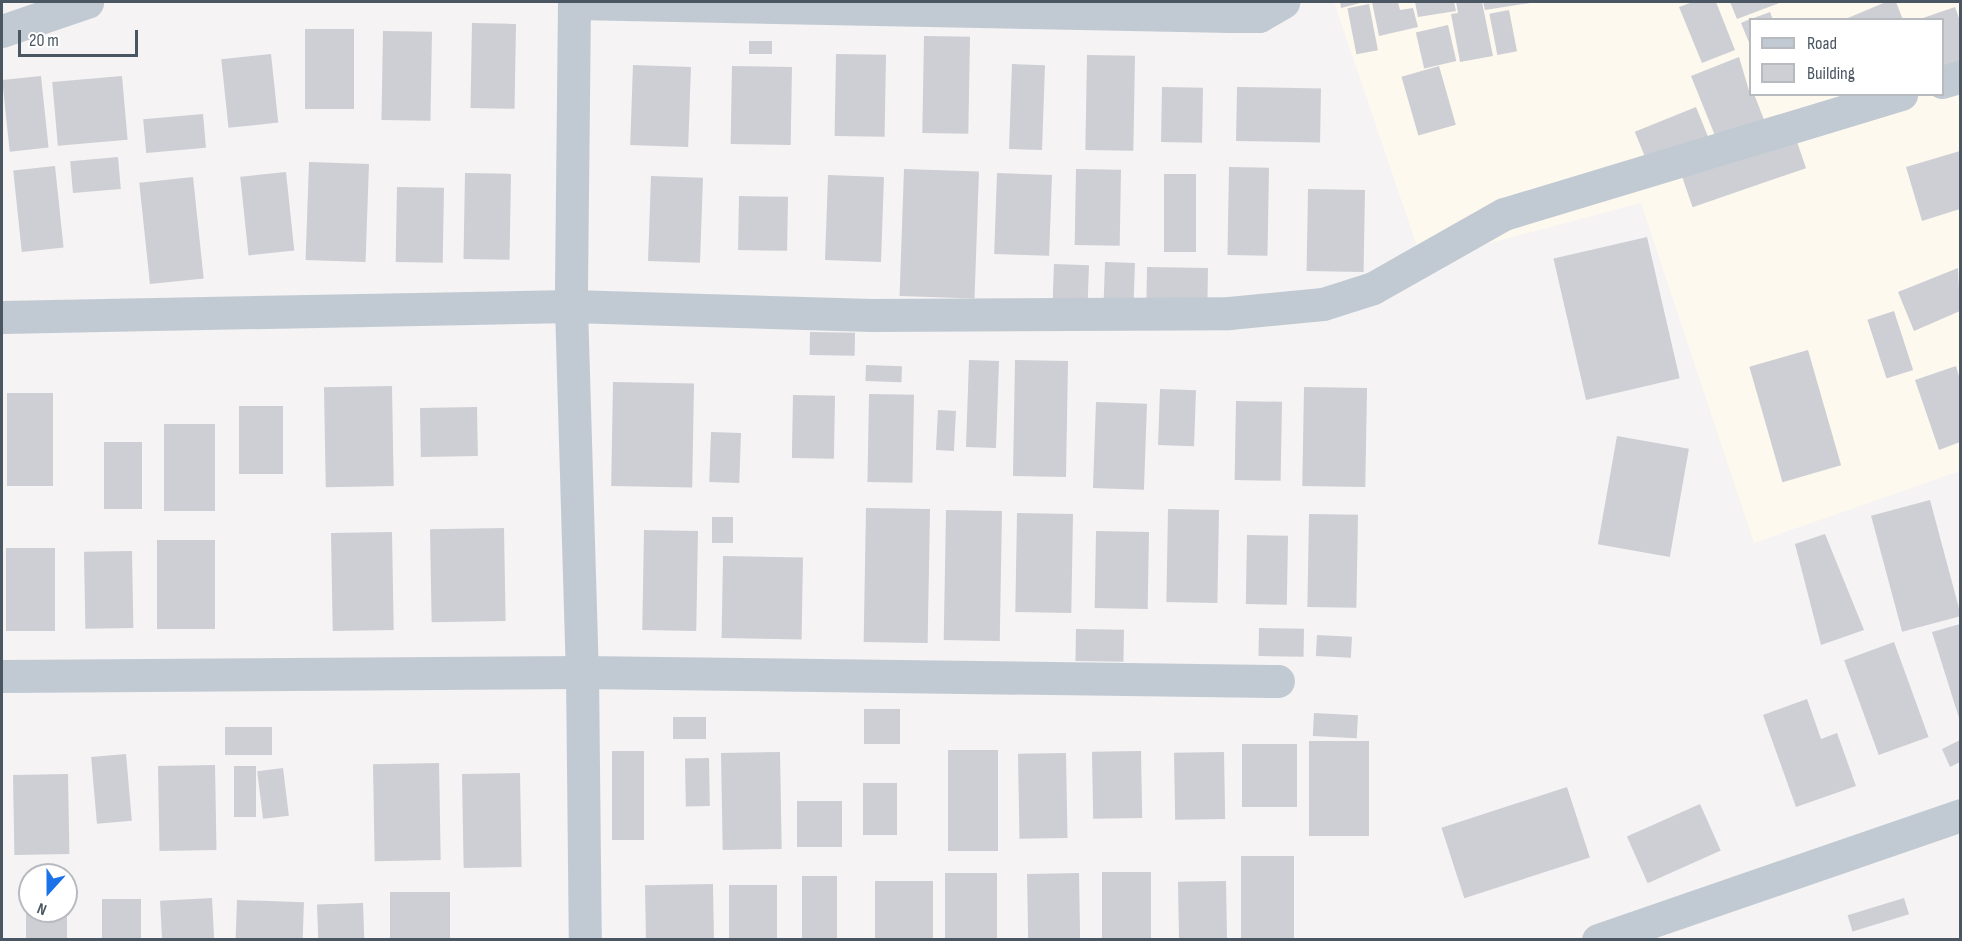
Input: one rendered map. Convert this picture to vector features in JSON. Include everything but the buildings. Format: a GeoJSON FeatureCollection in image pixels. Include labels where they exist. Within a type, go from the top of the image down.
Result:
{"type":"FeatureCollection","features":[{"type":"Feature","properties":{"kind":"street"},"geometry":{"type":"LineString","coordinates":[[2,31],[87,2]]}},
{"type":"Feature","properties":{"kind":"street"},"geometry":{"type":"LineString","coordinates":[[585,939],[582,672],[570,306],[574,2],[1259,16],[1283,2]]}},
{"type":"Feature","properties":{"kind":"street"},"geometry":{"type":"LineString","coordinates":[[1944,81],[1960,77]]}},
{"type":"Feature","properties":{"kind":"street"},"geometry":{"type":"LineString","coordinates":[[2,317],[570,306],[872,315],[1229,314],[1323,304],[1372,288],[1504,214],[1894,96]]}},
{"type":"Feature","properties":{"kind":"street"},"geometry":{"type":"LineString","coordinates":[[2,676],[582,672],[1278,681]]}},
{"type":"Feature","properties":{"kind":"street"},"geometry":{"type":"LineString","coordinates":[[1598,939],[1960,814]]}},
{"type":"Feature","properties":{"kind":"shaded area"},"geometry":{"type":"Polygon","coordinates":[[[1334,2],[1960,2],[1960,471],[1754,543],[1641,203],[1422,261],[1334,2]]]}}]}
